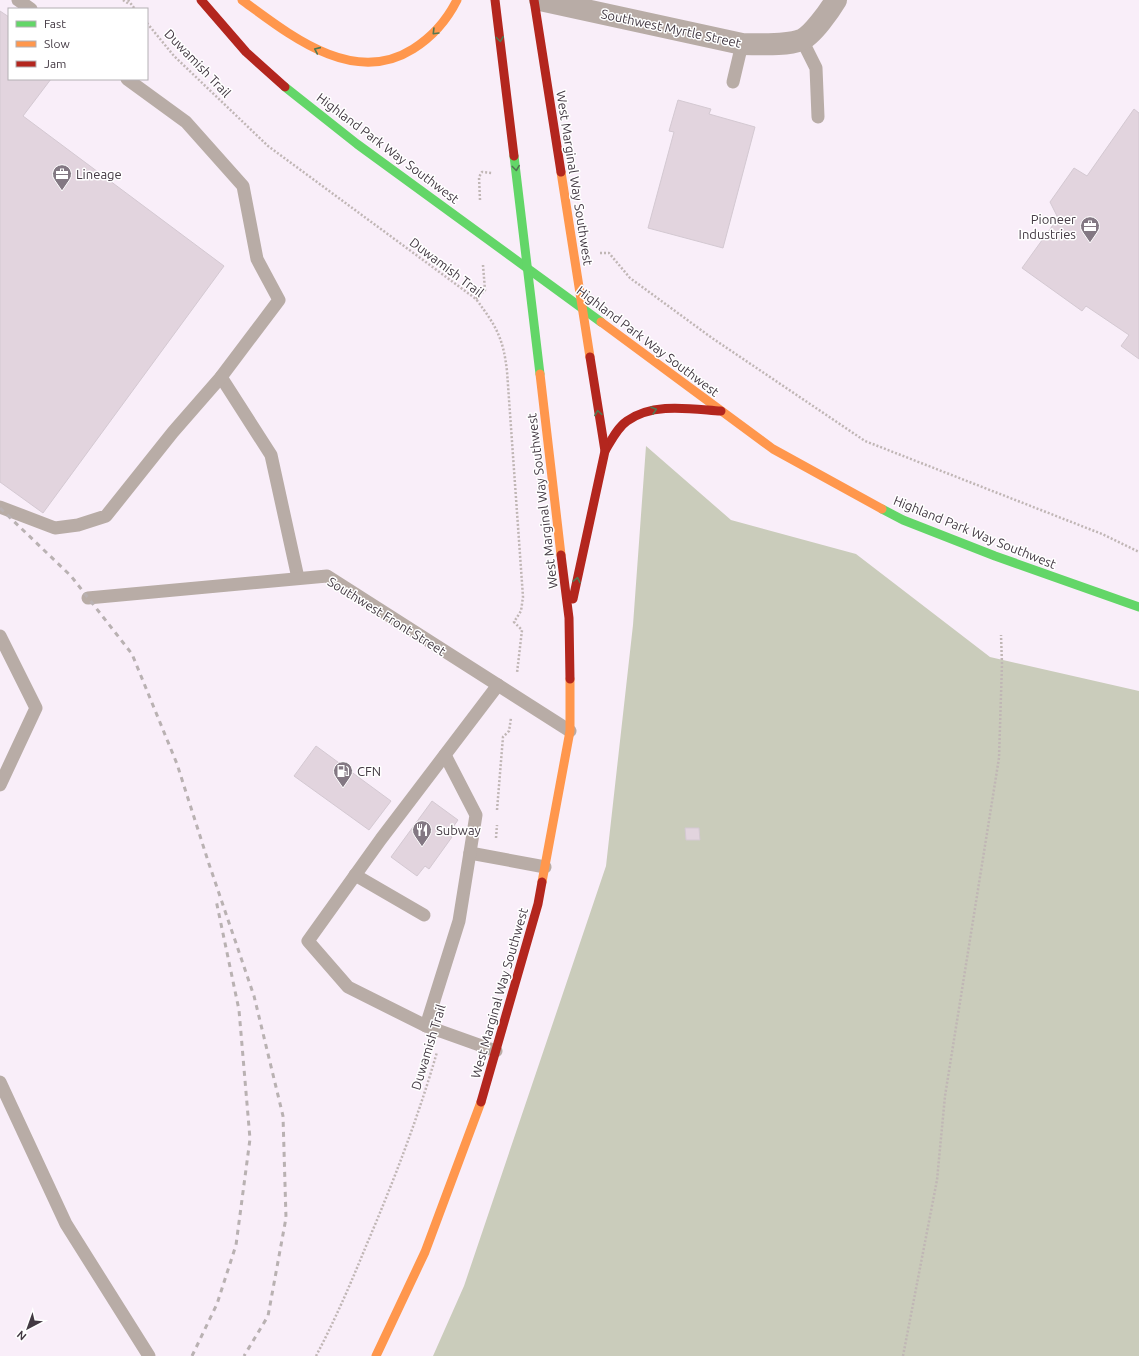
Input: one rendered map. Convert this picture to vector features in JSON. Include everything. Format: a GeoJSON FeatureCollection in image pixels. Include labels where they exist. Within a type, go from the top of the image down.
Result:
{"type":"FeatureCollection","features":[{"type":"Feature","properties":{"kind":"main road","name":"Highland Park Way Southwest"},"geometry":{"type":"LineString","coordinates":[[201,0],[246,52],[291,92],[357,144],[528,267],[721,412],[773,449],[903,520],[995,556],[1139,607]]}},
{"type":"Feature","properties":{"kind":"main road"},"geometry":{"type":"LineString","coordinates":[[242,0],[280,28],[313,48],[338,58],[368,64],[395,60],[414,51],[437,31],[456,0]]}},
{"type":"Feature","properties":{"kind":"main road","name":"West Marginal Way Southwest"},"geometry":{"type":"LineString","coordinates":[[376,1356],[425,1252],[476,1116],[538,904],[570,731],[569,618],[495,0]]}},
{"type":"Feature","properties":{"kind":"main road","name":"West Marginal Way Southwest"},"geometry":{"type":"LineString","coordinates":[[534,0],[604,451],[569,618]]}},
{"type":"Feature","properties":{"kind":"main road"},"geometry":{"type":"LineString","coordinates":[[604,451],[626,422],[640,414],[662,408],[721,412]]}},
{"type":"Feature","properties":{"kind":"street","name":"Southwest Myrtle Street"},"geometry":{"type":"LineString","coordinates":[[540,0],[742,44],[776,44],[802,40]]}},
{"type":"Feature","properties":{"kind":"street"},"geometry":{"type":"LineString","coordinates":[[802,40],[827,15],[836,0]]}},
{"type":"Feature","properties":{"kind":"lane"},"geometry":{"type":"LineString","coordinates":[[18,0],[30,8]]}},
{"type":"Feature","properties":{"kind":"lane"},"geometry":{"type":"LineString","coordinates":[[802,40],[816,68],[818,118]]}},
{"type":"Feature","properties":{"kind":"lane"},"geometry":{"type":"LineString","coordinates":[[733,82],[742,44]]}},
{"type":"Feature","properties":{"kind":"lane"},"geometry":{"type":"LineString","coordinates":[[0,507],[55,528],[78,525],[106,516],[173,432],[221,377],[279,300],[258,259],[243,186],[186,122],[128,80]]}},
{"type":"Feature","properties":{"kind":"lane"},"geometry":{"type":"LineString","coordinates":[[221,377],[271,455],[298,578]]}},
{"type":"Feature","properties":{"kind":"lane","name":"Southwest Front Street"},"geometry":{"type":"LineString","coordinates":[[88,598],[327,576],[570,731]]}},
{"type":"Feature","properties":{"kind":"lane"},"geometry":{"type":"LineString","coordinates":[[0,636],[36,708],[0,785]]}},
{"type":"Feature","properties":{"kind":"lane"},"geometry":{"type":"LineString","coordinates":[[496,1051],[426,1026],[348,987],[308,941],[355,875],[498,685]]}},
{"type":"Feature","properties":{"kind":"lane"},"geometry":{"type":"LineString","coordinates":[[426,1026],[459,921],[476,815],[445,755]]}},
{"type":"Feature","properties":{"kind":"lane"},"geometry":{"type":"LineString","coordinates":[[470,853],[545,867]]}},
{"type":"Feature","properties":{"kind":"lane"},"geometry":{"type":"LineString","coordinates":[[355,875],[424,915]]}},
{"type":"Feature","properties":{"kind":"lane"},"geometry":{"type":"LineString","coordinates":[[0,1082],[66,1224],[149,1356]]}},
{"type":"Feature","properties":{"kind":"path"},"geometry":{"type":"LineString","coordinates":[[123,0],[132,6]]}},
{"type":"Feature","properties":{"kind":"path"},"geometry":{"type":"LineString","coordinates":[[128,0],[132,6]]}},
{"type":"Feature","properties":{"kind":"path","name":"Duwamish Trail"},"geometry":{"type":"LineString","coordinates":[[148,25],[174,56],[268,146],[476,299],[493,320],[504,348],[523,597],[521,611],[514,622],[522,630]]}},
{"type":"Feature","properties":{"kind":"path"},"geometry":{"type":"LineString","coordinates":[[602,254],[608,253],[630,278],[712,338],[866,441],[1102,534],[1139,552]]}},
{"type":"Feature","properties":{"kind":"path"},"geometry":{"type":"LineString","coordinates":[[476,299],[485,290]]}},
{"type":"Feature","properties":{"kind":"path"},"geometry":{"type":"LineString","coordinates":[[903,1356],[937,1180],[945,1096],[999,758],[1002,636]]}},
{"type":"Feature","properties":{"kind":"path"},"geometry":{"type":"LineString","coordinates":[[497,812],[503,737],[509,731]]}},
{"type":"Feature","properties":{"kind":"path"},"geometry":{"type":"LineString","coordinates":[[493,858],[497,834],[497,819]]}},
{"type":"Feature","properties":{"kind":"path","name":"Duwamish Trail"},"geometry":{"type":"LineString","coordinates":[[316,1356],[341,1305],[386,1200],[412,1130],[443,1032]]}},
{"type":"Feature","properties":{"kind":"green space"},"geometry":{"type":"Polygon","coordinates":[[[646,446],[731,520],[856,554],[990,657],[1139,691],[1139,1356],[433,1356],[464,1286],[606,866],[633,625],[646,446]]]}},
{"type":"Feature","properties":{"kind":"building","name":"Lineage"},"geometry":{"type":"Polygon","coordinates":[[[0,11],[8,16],[8,80],[50,80],[23,116],[224,266],[43,513],[0,482],[0,11]]]}},
{"type":"Feature","properties":{"kind":"building"},"geometry":{"type":"Polygon","coordinates":[[[678,100],[711,109],[709,114],[755,127],[723,248],[648,228],[674,132],[669,131],[678,100]]]}},
{"type":"Feature","properties":{"kind":"building","name":"Pioneer Industries"},"geometry":{"type":"Polygon","coordinates":[[[1134,109],[1139,113],[1139,359],[1121,346],[1129,335],[1086,306],[1082,311],[1022,268],[1058,218],[1050,202],[1074,168],[1087,176],[1134,109]]]}},
{"type":"Feature","properties":{"kind":"building","name":"CFN"},"geometry":{"type":"Polygon","coordinates":[[[316,746],[391,801],[369,830],[294,776],[316,746]]]}},
{"type":"Feature","properties":{"kind":"building","name":"Subway"},"geometry":{"type":"Polygon","coordinates":[[[432,801],[458,820],[448,834],[452,837],[429,869],[425,866],[417,876],[391,857],[432,801]]]}},
{"type":"Feature","properties":{"kind":"building"},"geometry":{"type":"Polygon","coordinates":[[[685,828],[699,828],[700,840],[686,840],[685,828]]]}},
{"type":"Feature","properties":{"kind":"railway"},"geometry":{"type":"LineString","coordinates":[[0,508],[71,576],[132,654],[177,764],[254,996],[283,1116],[286,1218],[268,1316],[244,1356]]}},
{"type":"Feature","properties":{"kind":"railway"},"geometry":{"type":"LineString","coordinates":[[192,1356],[217,1304],[236,1245],[250,1139],[239,1010],[216,900]]}},
{"type":"Feature","properties":{"kind":"traffic: fast"},"geometry":{"type":"LineString","coordinates":[[285,87],[357,144],[601,322]]}},
{"type":"Feature","properties":{"kind":"traffic: fast"},"geometry":{"type":"LineString","coordinates":[[514,156],[540,374]]}},
{"type":"Feature","properties":{"kind":"traffic: fast"},"geometry":{"type":"LineString","coordinates":[[882,509],[903,520],[995,556],[1139,607]]}},
{"type":"Feature","properties":{"kind":"traffic: slow"},"geometry":{"type":"LineString","coordinates":[[242,0],[301,41],[323,52],[345,59],[368,62],[390,59],[413,49],[438,28],[449,14],[457,0]]}},
{"type":"Feature","properties":{"kind":"traffic: slow"},"geometry":{"type":"LineString","coordinates":[[561,172],[590,357]]}},
{"type":"Feature","properties":{"kind":"traffic: slow"},"geometry":{"type":"LineString","coordinates":[[601,322],[773,449],[882,509]]}},
{"type":"Feature","properties":{"kind":"traffic: slow"},"geometry":{"type":"LineString","coordinates":[[540,374],[561,555]]}},
{"type":"Feature","properties":{"kind":"traffic: slow"},"geometry":{"type":"LineString","coordinates":[[542,882],[570,731],[570,679]]}},
{"type":"Feature","properties":{"kind":"traffic: slow"},"geometry":{"type":"LineString","coordinates":[[376,1356],[425,1252],[481,1102]]}},
{"type":"Feature","properties":{"kind":"traffic: jam"},"geometry":{"type":"LineString","coordinates":[[201,0],[246,52],[285,87]]}},
{"type":"Feature","properties":{"kind":"traffic: jam"},"geometry":{"type":"LineString","coordinates":[[495,0],[514,156]]}},
{"type":"Feature","properties":{"kind":"traffic: jam"},"geometry":{"type":"LineString","coordinates":[[534,0],[561,172]]}},
{"type":"Feature","properties":{"kind":"traffic: jam"},"geometry":{"type":"LineString","coordinates":[[573,599],[605,451],[590,357]]}},
{"type":"Feature","properties":{"kind":"traffic: jam"},"geometry":{"type":"LineString","coordinates":[[605,451],[614,435],[623,424],[637,415],[648,411],[672,408],[721,411]]}},
{"type":"Feature","properties":{"kind":"traffic: jam"},"geometry":{"type":"LineString","coordinates":[[561,555],[569,618],[570,679]]}},
{"type":"Feature","properties":{"kind":"traffic: jam"},"geometry":{"type":"LineString","coordinates":[[481,1102],[538,904],[542,882]]}},
{"type":"Feature","properties":{"kind":"place","name":"Lineage"},"geometry":{"type":"Point","coordinates":[62,191]}},
{"type":"Feature","properties":{"kind":"place","name":"Pioneer Industries"},"geometry":{"type":"Point","coordinates":[1090,243]}},
{"type":"Feature","properties":{"kind":"place","name":"CFN"},"geometry":{"type":"Point","coordinates":[343,788]}},
{"type":"Feature","properties":{"kind":"place","name":"Subway"},"geometry":{"type":"Point","coordinates":[422,847]}}]}
